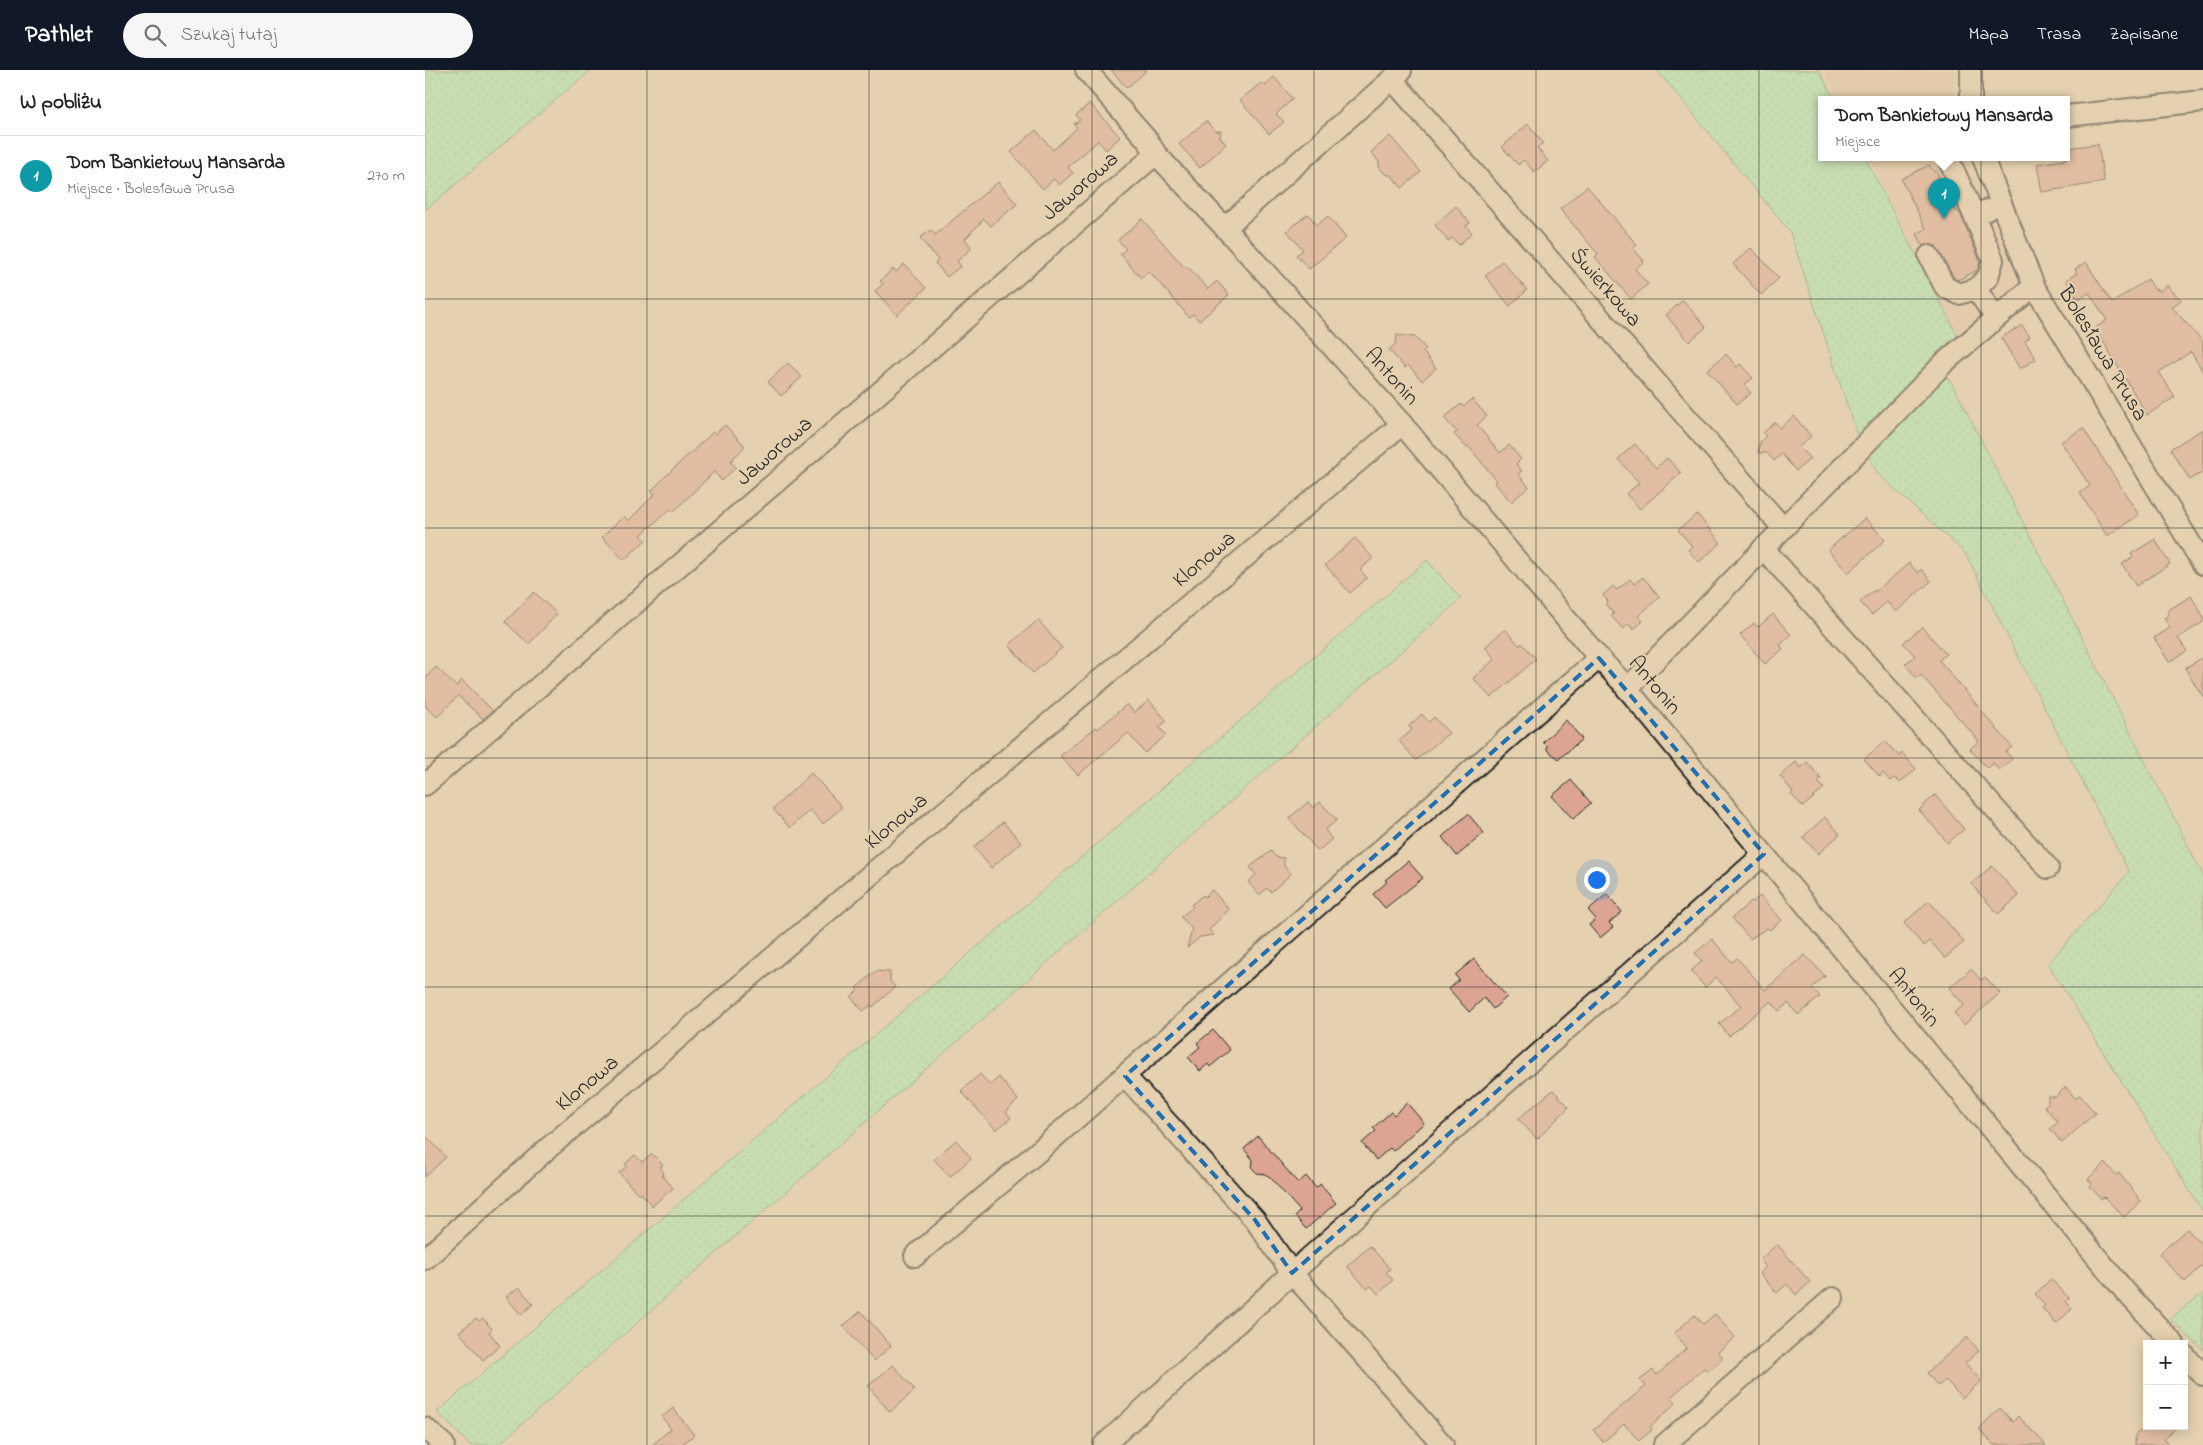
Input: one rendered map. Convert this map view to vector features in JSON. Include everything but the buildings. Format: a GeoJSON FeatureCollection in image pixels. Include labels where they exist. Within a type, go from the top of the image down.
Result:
{"type":"FeatureCollection","features":[{"type":"Feature","properties":{"kind":"street","name":"Antonin"},"geometry":{"type":"LineString","coordinates":[[1086,70],[1148,141],[1156,154],[1402,424],[1765,854],[2123,1290],[2170,1340]]}},
{"type":"Feature","properties":{"kind":"street"},"geometry":{"type":"LineString","coordinates":[[1971,70],[1971,96]]}},
{"type":"Feature","properties":{"kind":"street","name":"Świerkowa"},"geometry":{"type":"LineString","coordinates":[[1225,228],[1397,74],[1783,528]]}},
{"type":"Feature","properties":{"kind":"street"},"geometry":{"type":"LineString","coordinates":[[2070,116],[2203,101]]}},
{"type":"Feature","properties":{"kind":"street","name":"Jaworowa"},"geometry":{"type":"LineString","coordinates":[[425,785],[1156,154]]}},
{"type":"Feature","properties":{"kind":"street"},"geometry":{"type":"LineString","coordinates":[[1929,256],[1945,287],[1959,294],[1976,289],[1988,276],[1993,260],[1950,161]]}},
{"type":"Feature","properties":{"kind":"street","name":"Bolesława Prusa"},"geometry":{"type":"LineString","coordinates":[[1984,161],[2034,286],[2203,564]]}},
{"type":"Feature","properties":{"kind":"street"},"geometry":{"type":"LineString","coordinates":[[1974,215],[2000,204]]}},
{"type":"Feature","properties":{"kind":"street"},"geometry":{"type":"LineString","coordinates":[[1627,689],[1945,362],[1995,317],[2034,286]]}},
{"type":"Feature","properties":{"kind":"street"},"geometry":{"type":"LineString","coordinates":[[1976,289],[1995,317]]}},
{"type":"Feature","properties":{"kind":"street","name":"Klonowa"},"geometry":{"type":"LineString","coordinates":[[425,1258],[554,1144],[1402,424]]}},
{"type":"Feature","properties":{"kind":"street"},"geometry":{"type":"LineString","coordinates":[[1763,548],[2048,868]]}},
{"type":"Feature","properties":{"kind":"street"},"geometry":{"type":"LineString","coordinates":[[915,1256],[1125,1076],[1599,658]]}},
{"type":"Feature","properties":{"kind":"street"},"geometry":{"type":"LineString","coordinates":[[1104,1445],[1292,1273],[1765,854]]}},
{"type":"Feature","properties":{"kind":"street"},"geometry":{"type":"LineString","coordinates":[[1125,1076],[1255,1220],[1292,1273],[1443,1445]]}},
{"type":"Feature","properties":{"kind":"street"},"geometry":{"type":"LineString","coordinates":[[1664,1445],[1833,1298]]}},
{"type":"Feature","properties":{"kind":"street"},"geometry":{"type":"LineString","coordinates":[[2188,1359],[2203,1375]]}},
{"type":"Feature","properties":{"kind":"street"},"geometry":{"type":"LineString","coordinates":[[425,1428],[444,1445]]}},
{"type":"Feature","properties":{"kind":"highlighted area"},"geometry":{"type":"Polygon","coordinates":[[[1599,658],[1764,854],[1292,1273],[1255,1220],[1125,1076],[1599,658]]]}},
{"type":"Feature","properties":{"kind":"shaded area"},"geometry":{"type":"Polygon","coordinates":[[[1824,70],[1954,70],[1954,96],[1837,96],[1824,70]]]}},
{"type":"Feature","properties":{"kind":"shaded area"},"geometry":{"type":"Polygon","coordinates":[[[1870,161],[1967,161],[2021,282],[1958,336],[1870,161]]]}},
{"type":"Feature","properties":{"kind":"green space"},"geometry":{"type":"Polygon","coordinates":[[[425,70],[591,70],[425,210],[425,70]]]}},
{"type":"Feature","properties":{"kind":"green space"},"geometry":{"type":"Polygon","coordinates":[[[1657,70],[1819,70],[1833,96],[1818,96],[1818,161],[1867,161],[1958,336],[1930,359],[1952,383],[2203,875],[2203,1212],[2048,964],[2129,872],[1965,553],[1878,474],[1858,438],[1790,232],[1657,70]]]}},
{"type":"Feature","properties":{"kind":"green space"},"geometry":{"type":"Polygon","coordinates":[[[1427,560],[1461,599],[498,1445],[470,1445],[437,1412],[1427,560]]]}},
{"type":"Feature","properties":{"kind":"green space"},"geometry":{"type":"Polygon","coordinates":[[[2203,1293],[2203,1350],[2170,1319],[2203,1293]]]}},
{"type":"Feature","properties":{"kind":"place","name":"Dom Bankietowy Mansarda"},"geometry":{"type":"Point","coordinates":[1944,219]}}]}
